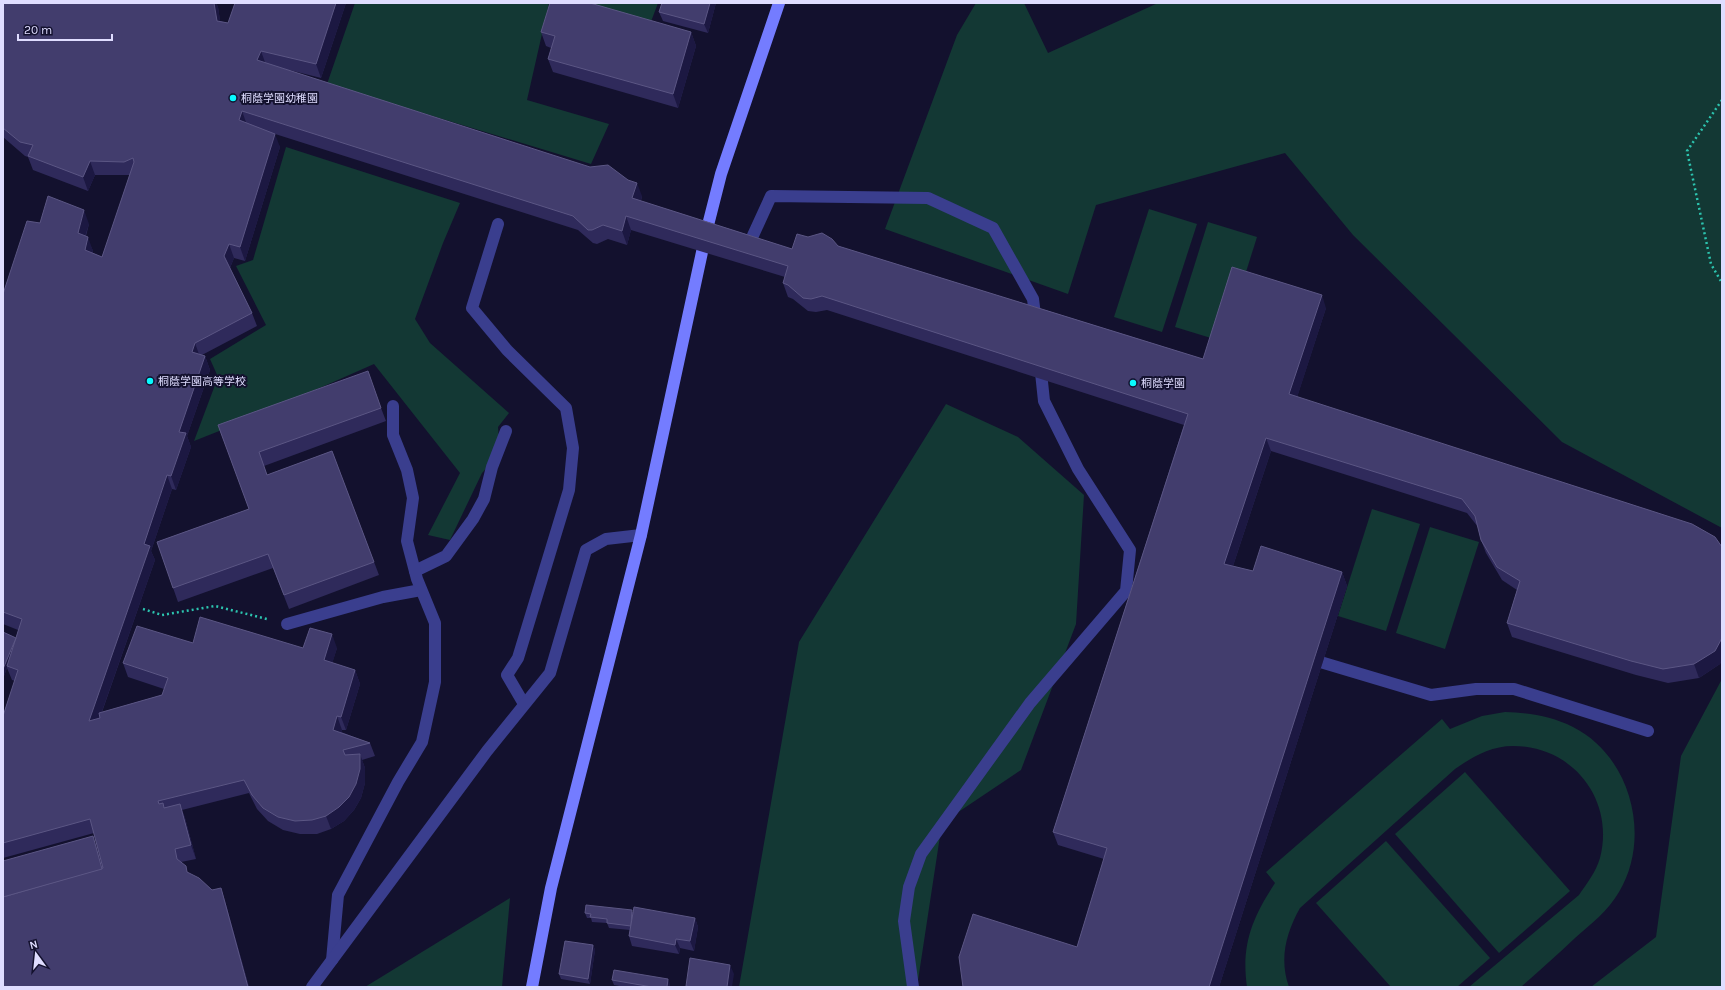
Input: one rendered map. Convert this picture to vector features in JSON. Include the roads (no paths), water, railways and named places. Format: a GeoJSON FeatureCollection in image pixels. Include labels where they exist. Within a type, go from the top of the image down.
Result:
{"type":"FeatureCollection","features":[{"type":"Feature","properties":{"kind":"street"},"geometry":{"type":"LineString","coordinates":[[532,987],[551,888],[641,535],[708,229],[722,174],[779,3]]}},
{"type":"Feature","properties":{"kind":"street"},"geometry":{"type":"LineString","coordinates":[[708,229],[750,242],[771,196],[928,198],[993,228],[1033,299],[1038,338]]}},
{"type":"Feature","properties":{"kind":"street"},"geometry":{"type":"LineString","coordinates":[[498,224],[472,308],[507,350],[566,408],[573,448],[569,490],[518,658],[507,675],[524,704]]}},
{"type":"Feature","properties":{"kind":"street"},"geometry":{"type":"LineString","coordinates":[[913,987],[904,921],[909,887],[921,854],[1030,703],[1126,590],[1130,550],[1078,469],[1044,401],[1039,354]]}},
{"type":"Feature","properties":{"kind":"street"},"geometry":{"type":"LineString","coordinates":[[332,960],[338,894],[398,782],[422,742],[435,682],[435,623],[421,590],[407,541],[412,498],[407,470],[393,435],[393,406]]}},
{"type":"Feature","properties":{"kind":"street"},"geometry":{"type":"LineString","coordinates":[[415,571],[446,556],[473,519],[484,499],[492,467],[506,430]]}},
{"type":"Feature","properties":{"kind":"street"},"geometry":{"type":"LineString","coordinates":[[312,987],[487,751],[550,673],[586,550],[606,539],[641,535]]}},
{"type":"Feature","properties":{"kind":"street"},"geometry":{"type":"LineString","coordinates":[[287,624],[383,597],[421,590]]}},
{"type":"Feature","properties":{"kind":"street"},"geometry":{"type":"LineString","coordinates":[[1116,602],[1131,606]]}},
{"type":"Feature","properties":{"kind":"street"},"geometry":{"type":"LineString","coordinates":[[1296,655],[1431,695],[1476,689],[1514,689],[1648,731]]}},
{"type":"Feature","properties":{"kind":"place","name":"桐蔭学園幼稚園"},"geometry":{"type":"Point","coordinates":[233,98]}},
{"type":"Feature","properties":{"kind":"place","name":"桐蔭学園高等学校"},"geometry":{"type":"Point","coordinates":[150,381]}},
{"type":"Feature","properties":{"kind":"place","name":"桐蔭学園"},"geometry":{"type":"Point","coordinates":[1133,383]}}]}
